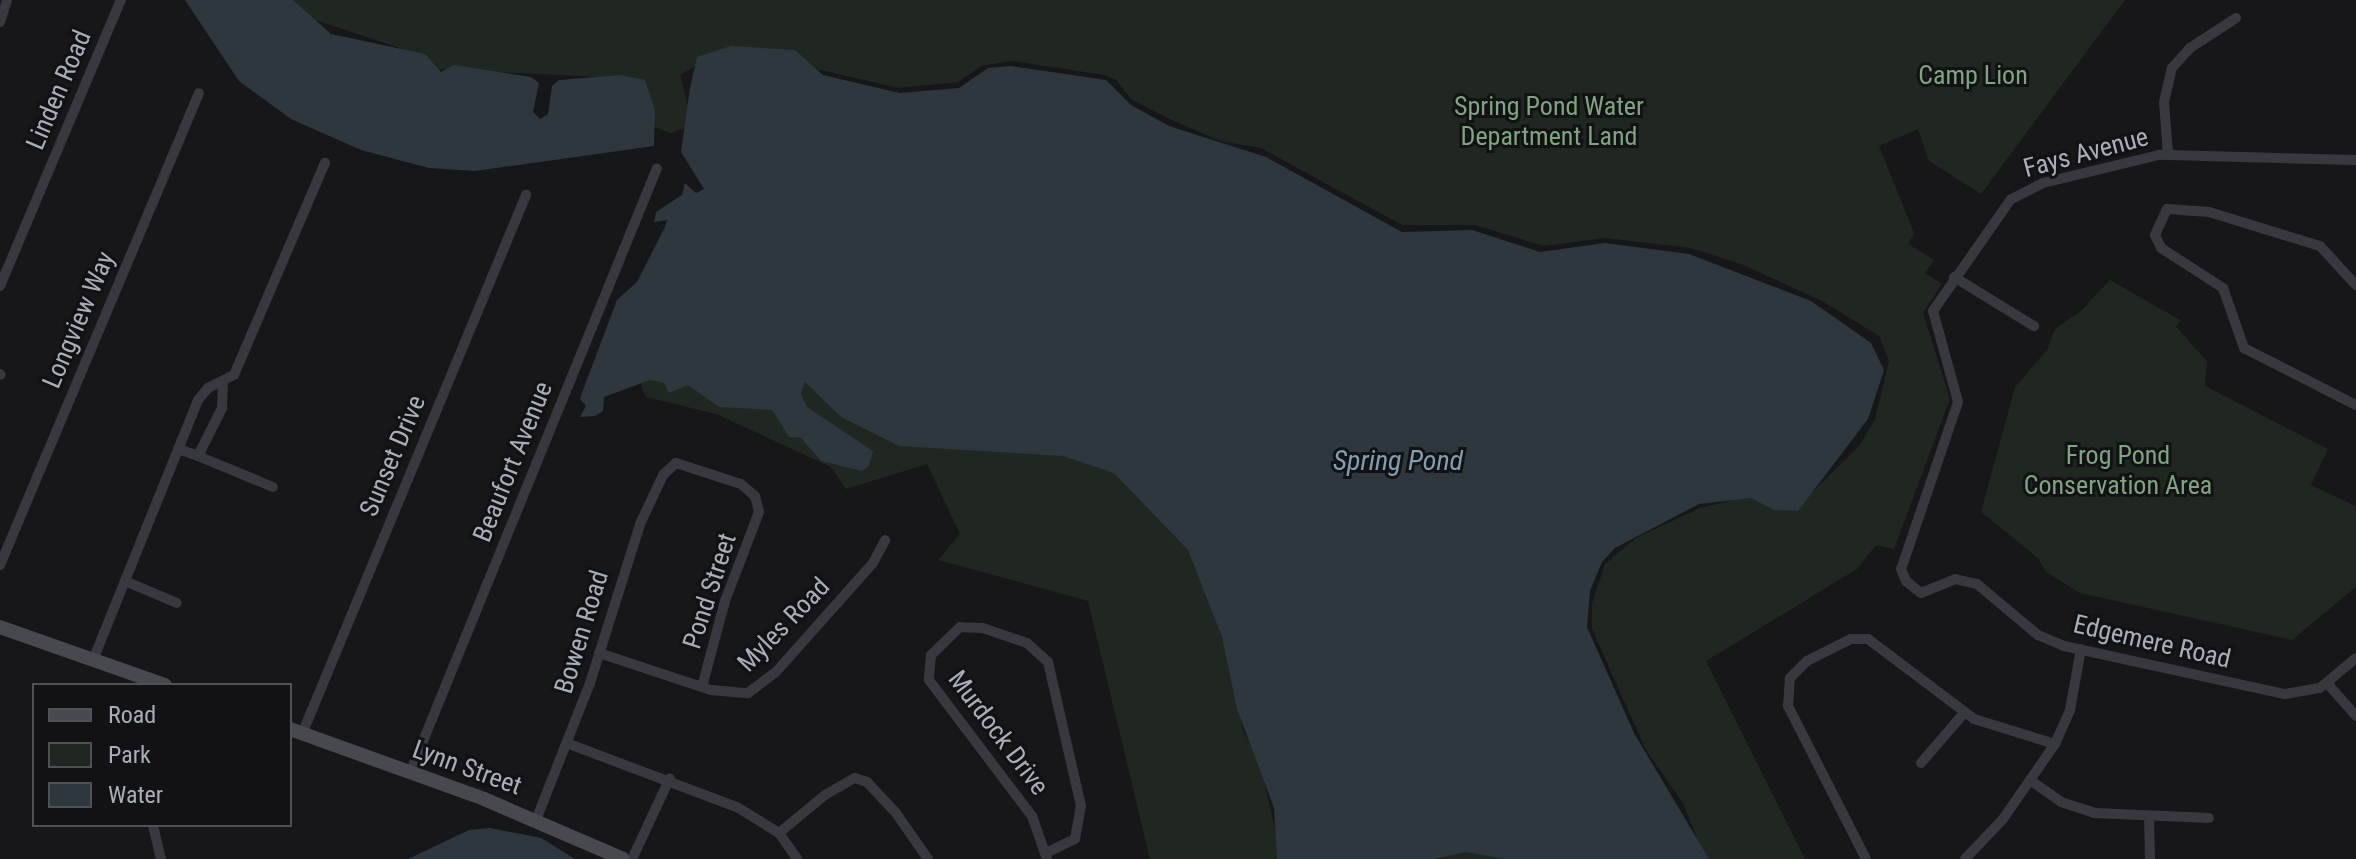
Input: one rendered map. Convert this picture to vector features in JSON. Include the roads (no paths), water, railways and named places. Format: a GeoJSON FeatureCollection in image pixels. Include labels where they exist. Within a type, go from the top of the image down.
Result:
{"type":"FeatureCollection","features":[{"type":"Feature","properties":{"kind":"main road"},"geometry":{"type":"LineString","coordinates":[[0,627],[159,683]]}},
{"type":"Feature","properties":{"kind":"main road","name":"Lynn Street"},"geometry":{"type":"LineString","coordinates":[[296,732],[536,820],[623,859]]}},
{"type":"Feature","properties":{"kind":"street"},"geometry":{"type":"LineString","coordinates":[[0,22],[7,0]]}},
{"type":"Feature","properties":{"kind":"street","name":"Linden Road"},"geometry":{"type":"LineString","coordinates":[[0,286],[121,0]]}},
{"type":"Feature","properties":{"kind":"street"},"geometry":{"type":"LineString","coordinates":[[2168,154],[2164,89],[2172,68],[2190,48],[2236,18]]}},
{"type":"Feature","properties":{"kind":"street","name":"Longview Way"},"geometry":{"type":"LineString","coordinates":[[0,565],[199,93]]}},
{"type":"Feature","properties":{"kind":"street","name":"Fays Avenue"},"geometry":{"type":"LineString","coordinates":[[1906,581],[1901,560],[1958,402],[1932,320],[1954,277],[2003,207],[2019,193],[2168,154],[2356,160]]}},
{"type":"Feature","properties":{"kind":"street"},"geometry":{"type":"LineString","coordinates":[[93,660],[203,392],[223,384],[237,368],[325,163]]}},
{"type":"Feature","properties":{"kind":"street","name":"Beaufort Avenue"},"geometry":{"type":"LineString","coordinates":[[410,773],[657,168]]}},
{"type":"Feature","properties":{"kind":"street","name":"Sunset Drive"},"geometry":{"type":"LineString","coordinates":[[296,732],[526,195]]}},
{"type":"Feature","properties":{"kind":"street"},"geometry":{"type":"LineString","coordinates":[[2356,285],[2339,263],[2310,241],[2180,206],[2167,209],[2155,235],[2161,248],[2223,288],[2244,348],[2356,405]]}},
{"type":"Feature","properties":{"kind":"street"},"geometry":{"type":"LineString","coordinates":[[1954,277],[2034,326]]}},
{"type":"Feature","properties":{"kind":"street"},"geometry":{"type":"LineString","coordinates":[[198,456],[222,408],[223,384]]}},
{"type":"Feature","properties":{"kind":"street"},"geometry":{"type":"LineString","coordinates":[[178,449],[273,487]]}},
{"type":"Feature","properties":{"kind":"street","name":"Pond Street"},"geometry":{"type":"LineString","coordinates":[[676,463],[741,484],[755,496],[758,509],[702,687]]}},
{"type":"Feature","properties":{"kind":"street","name":"Bowen Road"},"geometry":{"type":"LineString","coordinates":[[536,820],[569,744],[640,524],[663,475],[676,463]]}},
{"type":"Feature","properties":{"kind":"street","name":"Myles Road"},"geometry":{"type":"LineString","coordinates":[[599,653],[702,687],[739,694],[756,689],[873,563],[885,540]]}},
{"type":"Feature","properties":{"kind":"street","name":"Edgemere Road"},"geometry":{"type":"LineString","coordinates":[[1906,581],[1921,593],[1955,579],[1977,584],[2038,635],[2081,649],[2285,694],[2306,693],[2327,683],[2356,658]]}},
{"type":"Feature","properties":{"kind":"street"},"geometry":{"type":"LineString","coordinates":[[125,581],[177,603]]}},
{"type":"Feature","properties":{"kind":"street","name":"Murdock Drive"},"geometry":{"type":"LineString","coordinates":[[960,627],[983,628],[1027,643],[1048,662],[1081,806],[1075,839],[1046,856],[1032,816],[929,680],[931,655],[960,627]]}},
{"type":"Feature","properties":{"kind":"street"},"geometry":{"type":"LineString","coordinates":[[1866,859],[1791,717],[1786,695],[1790,678],[1807,661],[1837,644],[1868,639],[1964,713],[2055,744]]}},
{"type":"Feature","properties":{"kind":"street"},"geometry":{"type":"LineString","coordinates":[[1965,859],[2003,819],[2055,744],[2070,710],[2081,649]]}},
{"type":"Feature","properties":{"kind":"street"},"geometry":{"type":"LineString","coordinates":[[2327,683],[2356,716]]}},
{"type":"Feature","properties":{"kind":"street"},"geometry":{"type":"LineString","coordinates":[[1921,763],[1964,713]]}},
{"type":"Feature","properties":{"kind":"street"},"geometry":{"type":"LineString","coordinates":[[569,744],[670,778],[737,807],[779,833],[797,859]]}},
{"type":"Feature","properties":{"kind":"street"},"geometry":{"type":"LineString","coordinates":[[632,859],[670,778]]}},
{"type":"Feature","properties":{"kind":"street"},"geometry":{"type":"LineString","coordinates":[[779,833],[825,795],[855,778],[867,782],[896,813],[928,859]]}},
{"type":"Feature","properties":{"kind":"street"},"geometry":{"type":"LineString","coordinates":[[2030,780],[2073,807],[2149,817],[2209,818]]}},
{"type":"Feature","properties":{"kind":"street"},"geometry":{"type":"LineString","coordinates":[[2149,817],[2150,859]]}},
{"type":"Feature","properties":{"kind":"street"},"geometry":{"type":"LineString","coordinates":[[153,827],[161,859]]}},
{"type":"Feature","properties":{"kind":"water"},"geometry":{"type":"Polygon","coordinates":[[[185,0],[293,0],[331,34],[425,54],[441,72],[454,65],[531,77],[539,83],[533,112],[540,119],[548,114],[552,86],[559,80],[620,75],[645,80],[655,110],[654,146],[475,171],[429,168],[361,150],[291,119],[239,81],[185,0]]]}},
{"type":"Feature","properties":{"kind":"water","name":"Spring Pond"},"geometry":{"type":"Polygon","coordinates":[[[731,46],[795,50],[823,75],[900,93],[959,88],[988,68],[1011,66],[1106,80],[1131,105],[1169,126],[1266,157],[1402,232],[1472,230],[1540,252],[1605,243],[1689,254],[1811,301],[1871,343],[1884,370],[1868,419],[1798,511],[1774,510],[1751,498],[1699,504],[1615,548],[1602,562],[1590,591],[1587,627],[1634,733],[1709,859],[1505,859],[1466,852],[1434,859],[1277,859],[1274,808],[1237,709],[1222,637],[1188,550],[1114,473],[1063,456],[899,446],[841,417],[805,382],[801,394],[807,407],[873,451],[869,466],[862,471],[821,461],[801,438],[789,437],[772,410],[719,407],[688,385],[669,393],[664,383],[650,380],[604,397],[603,411],[595,416],[580,417],[586,406],[580,399],[617,300],[637,282],[665,227],[667,220],[654,222],[656,212],[682,195],[685,183],[696,193],[704,189],[681,152],[690,88],[697,57],[731,46]]]}},
{"type":"Feature","properties":{"kind":"water"},"geometry":{"type":"Polygon","coordinates":[[[490,828],[541,838],[575,859],[408,859],[469,830],[490,828]]]}},
{"type":"Feature","properties":{"kind":"park label","name":"Camp Lion"},"geometry":{"type":"Point","coordinates":[1973,76]}},
{"type":"Feature","properties":{"kind":"park label","name":"Spring Pond Water Department Land"},"geometry":{"type":"Point","coordinates":[1549,122]}},
{"type":"Feature","properties":{"kind":"park label","name":"Frog Pond Conservation Area"},"geometry":{"type":"Point","coordinates":[2118,471]}}]}
